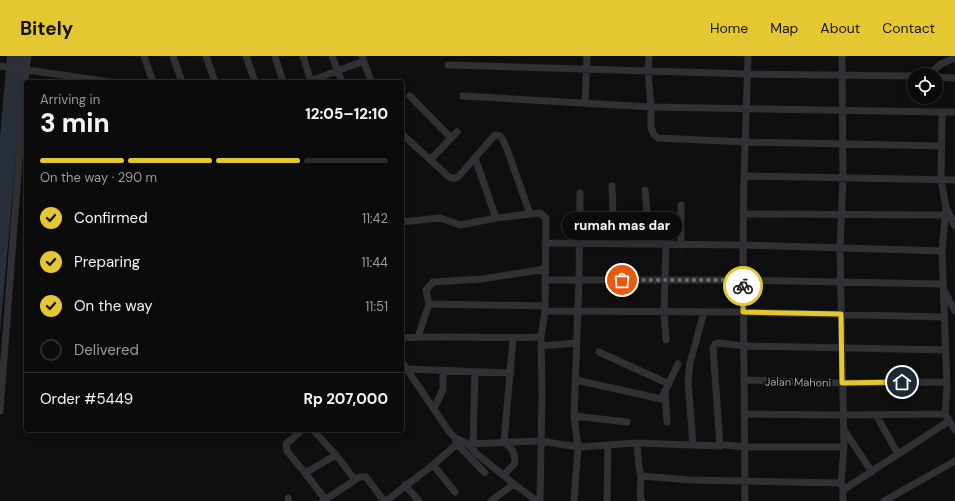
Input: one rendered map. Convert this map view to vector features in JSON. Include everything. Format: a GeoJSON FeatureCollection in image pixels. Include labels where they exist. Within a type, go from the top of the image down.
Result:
{"type":"FeatureCollection","features":[{"type":"Feature","properties":{"kind":"street"},"geometry":{"type":"LineString","coordinates":[[0,411],[24,69],[28,56]]}},
{"type":"Feature","properties":{"kind":"street"},"geometry":{"type":"LineString","coordinates":[[144,56],[152,80]]}},
{"type":"Feature","properties":{"kind":"street"},"geometry":{"type":"LineString","coordinates":[[173,56],[181,80]]}},
{"type":"Feature","properties":{"kind":"street"},"geometry":{"type":"LineString","coordinates":[[206,56],[214,80]]}},
{"type":"Feature","properties":{"kind":"street"},"geometry":{"type":"LineString","coordinates":[[246,56],[254,80]]}},
{"type":"Feature","properties":{"kind":"street"},"geometry":{"type":"LineString","coordinates":[[275,56],[282,80]]}},
{"type":"Feature","properties":{"kind":"street"},"geometry":{"type":"LineString","coordinates":[[303,56],[309,80]]}},
{"type":"Feature","properties":{"kind":"street"},"geometry":{"type":"LineString","coordinates":[[332,56],[341,80]]}},
{"type":"Feature","properties":{"kind":"street"},"geometry":{"type":"LineString","coordinates":[[585,102],[587,56]]}},
{"type":"Feature","properties":{"kind":"street"},"geometry":{"type":"LineString","coordinates":[[649,56],[648,71],[651,128],[654,135],[658,138],[745,142],[941,146]]}},
{"type":"Feature","properties":{"kind":"street"},"geometry":{"type":"LineString","coordinates":[[745,501],[743,214],[748,56]]}},
{"type":"Feature","properties":{"kind":"street"},"geometry":{"type":"LineString","coordinates":[[842,56],[843,178],[840,248],[844,448],[842,487],[843,501]]}},
{"type":"Feature","properties":{"kind":"street"},"geometry":{"type":"LineString","coordinates":[[314,80],[363,58],[370,80]]}},
{"type":"Feature","properties":{"kind":"street"},"geometry":{"type":"LineString","coordinates":[[936,68],[941,64],[955,58]]}},
{"type":"Feature","properties":{"kind":"street"},"geometry":{"type":"LineString","coordinates":[[448,65],[748,74],[907,76]]}},
{"type":"Feature","properties":{"kind":"street"},"geometry":{"type":"LineString","coordinates":[[0,66],[97,80]]}},
{"type":"Feature","properties":{"kind":"street"},"geometry":{"type":"LineString","coordinates":[[943,77],[955,78]]}},
{"type":"Feature","properties":{"kind":"street"},"geometry":{"type":"LineString","coordinates":[[410,96],[451,138]]}},
{"type":"Feature","properties":{"kind":"street"},"geometry":{"type":"LineString","coordinates":[[463,96],[651,107],[955,112]]}},
{"type":"Feature","properties":{"kind":"street"},"geometry":{"type":"LineString","coordinates":[[942,112],[941,180],[946,207],[955,226]]}},
{"type":"Feature","properties":{"kind":"street"},"geometry":{"type":"LineString","coordinates":[[430,160],[457,132]]}},
{"type":"Feature","properties":{"kind":"street"},"geometry":{"type":"LineString","coordinates":[[404,136],[452,179],[459,176],[495,136],[500,136],[507,149],[530,214]]}},
{"type":"Feature","properties":{"kind":"street"},"geometry":{"type":"LineString","coordinates":[[475,158],[496,218]]}},
{"type":"Feature","properties":{"kind":"street"},"geometry":{"type":"LineString","coordinates":[[744,176],[955,180]]}},
{"type":"Feature","properties":{"kind":"street"},"geometry":{"type":"LineString","coordinates":[[612,186],[614,244]]}},
{"type":"Feature","properties":{"kind":"street"},"geometry":{"type":"LineString","coordinates":[[645,190],[650,244]]}},
{"type":"Feature","properties":{"kind":"street"},"geometry":{"type":"LineString","coordinates":[[574,501],[578,447],[574,416],[580,244],[580,193]]}},
{"type":"Feature","properties":{"kind":"street"},"geometry":{"type":"LineString","coordinates":[[681,205],[681,245]]}},
{"type":"Feature","properties":{"kind":"street"},"geometry":{"type":"LineString","coordinates":[[946,207],[942,251],[947,418],[955,430]]}},
{"type":"Feature","properties":{"kind":"street"},"geometry":{"type":"LineString","coordinates":[[404,222],[440,218],[460,225],[496,218],[540,213],[546,218],[545,309],[541,337],[542,394],[539,501]]}},
{"type":"Feature","properties":{"kind":"street"},"geometry":{"type":"LineString","coordinates":[[743,214],[945,215]]}},
{"type":"Feature","properties":{"kind":"street"},"geometry":{"type":"LineString","coordinates":[[545,243],[743,245],[942,251]]}},
{"type":"Feature","properties":{"kind":"street"},"geometry":{"type":"LineString","coordinates":[[666,244],[664,280],[666,340]]}},
{"type":"Feature","properties":{"kind":"street"},"geometry":{"type":"LineString","coordinates":[[418,337],[429,304],[426,290],[433,282],[482,279],[545,269]]}},
{"type":"Feature","properties":{"kind":"street"},"geometry":{"type":"LineString","coordinates":[[545,280],[841,281],[943,286]]}},
{"type":"Feature","properties":{"kind":"street"},"geometry":{"type":"LineString","coordinates":[[943,286],[955,311]]}},
{"type":"Feature","properties":{"kind":"street"},"geometry":{"type":"LineString","coordinates":[[429,304],[578,311],[743,312],[944,316]]}},
{"type":"Feature","properties":{"kind":"street"},"geometry":{"type":"LineString","coordinates":[[693,445],[688,381],[690,363],[704,312]]}},
{"type":"Feature","properties":{"kind":"street"},"geometry":{"type":"LineString","coordinates":[[404,338],[541,337]]}},
{"type":"Feature","properties":{"kind":"street"},"geometry":{"type":"LineString","coordinates":[[504,442],[513,338]]}},
{"type":"Feature","properties":{"kind":"street"},"geometry":{"type":"LineString","coordinates":[[541,346],[577,343]]}},
{"type":"Feature","properties":{"kind":"street"},"geometry":{"type":"LineString","coordinates":[[456,441],[470,444],[540,441],[578,447],[637,443],[720,446],[713,348],[715,344],[719,343],[744,346],[946,350]]}},
{"type":"Feature","properties":{"kind":"street"},"geometry":{"type":"LineString","coordinates":[[599,352],[669,384]]}},
{"type":"Feature","properties":{"kind":"street"},"geometry":{"type":"LineString","coordinates":[[404,364],[456,441],[485,473]]}},
{"type":"Feature","properties":{"kind":"street"},"geometry":{"type":"LineString","coordinates":[[576,380],[661,399],[678,364]]}},
{"type":"Feature","properties":{"kind":"street"},"geometry":{"type":"LineString","coordinates":[[408,369],[511,373]]}},
{"type":"Feature","properties":{"kind":"street"},"geometry":{"type":"LineString","coordinates":[[434,409],[443,389],[443,371]]}},
{"type":"Feature","properties":{"kind":"street"},"geometry":{"type":"LineString","coordinates":[[470,444],[475,372]]}},
{"type":"Feature","properties":{"kind":"street","name":"Jalan Mahoni"},"geometry":{"type":"LineString","coordinates":[[744,380],[947,384]]}},
{"type":"Feature","properties":{"kind":"street"},"geometry":{"type":"LineString","coordinates":[[947,384],[955,380]]}},
{"type":"Feature","properties":{"kind":"street"},"geometry":{"type":"LineString","coordinates":[[665,392],[667,422]]}},
{"type":"Feature","properties":{"kind":"street"},"geometry":{"type":"LineString","coordinates":[[744,414],[876,415],[947,418]]}},
{"type":"Feature","properties":{"kind":"street"},"geometry":{"type":"LineString","coordinates":[[876,415],[898,454]]}},
{"type":"Feature","properties":{"kind":"street"},"geometry":{"type":"LineString","coordinates":[[574,416],[627,422]]}},
{"type":"Feature","properties":{"kind":"street"},"geometry":{"type":"LineString","coordinates":[[641,476],[690,480],[842,487],[872,472],[947,418]]}},
{"type":"Feature","properties":{"kind":"street"},"geometry":{"type":"LineString","coordinates":[[843,429],[872,472]]}},
{"type":"Feature","properties":{"kind":"street"},"geometry":{"type":"LineString","coordinates":[[300,432],[286,444],[287,451],[324,500],[359,477],[366,478],[385,501],[434,464],[456,441]]}},
{"type":"Feature","properties":{"kind":"street"},"geometry":{"type":"LineString","coordinates":[[315,432],[336,455],[355,480]]}},
{"type":"Feature","properties":{"kind":"street"},"geometry":{"type":"LineString","coordinates":[[504,442],[515,452],[515,464],[504,475]]}},
{"type":"Feature","properties":{"kind":"street"},"geometry":{"type":"LineString","coordinates":[[637,443],[641,476],[640,496],[642,501]]}},
{"type":"Feature","properties":{"kind":"street"},"geometry":{"type":"LineString","coordinates":[[470,444],[514,484],[539,501]]}},
{"type":"Feature","properties":{"kind":"street"},"geometry":{"type":"LineString","coordinates":[[607,501],[608,445]]}},
{"type":"Feature","properties":{"kind":"street"},"geometry":{"type":"LineString","coordinates":[[726,446],[844,448]]}},
{"type":"Feature","properties":{"kind":"street"},"geometry":{"type":"LineString","coordinates":[[305,473],[336,455]]}},
{"type":"Feature","properties":{"kind":"street"},"geometry":{"type":"LineString","coordinates":[[884,501],[955,461]]}},
{"type":"Feature","properties":{"kind":"street"},"geometry":{"type":"LineString","coordinates":[[434,464],[455,492]]}},
{"type":"Feature","properties":{"kind":"street"},"geometry":{"type":"LineString","coordinates":[[491,501],[514,484]]}},
{"type":"Feature","properties":{"kind":"street"},"geometry":{"type":"LineString","coordinates":[[406,485],[419,501]]}},
{"type":"Feature","properties":{"kind":"shaded area"},"geometry":{"type":"Polygon","coordinates":[[[7,56],[25,56],[0,333],[0,138],[7,56]]]}},
{"type":"Feature","properties":{"kind":"way so far"},"geometry":{"type":"LineString","coordinates":[[622,280],[743,280],[743,286]]}},
{"type":"Feature","properties":{"kind":"place","name":"rumah mas dar"},"geometry":{"type":"Point","coordinates":[622,280]}},
{"type":"Feature","properties":{"kind":"route"},"geometry":{"type":"LineString","coordinates":[[743,286],[743,312],[841,314],[842,383],[902,382]]}}]}
